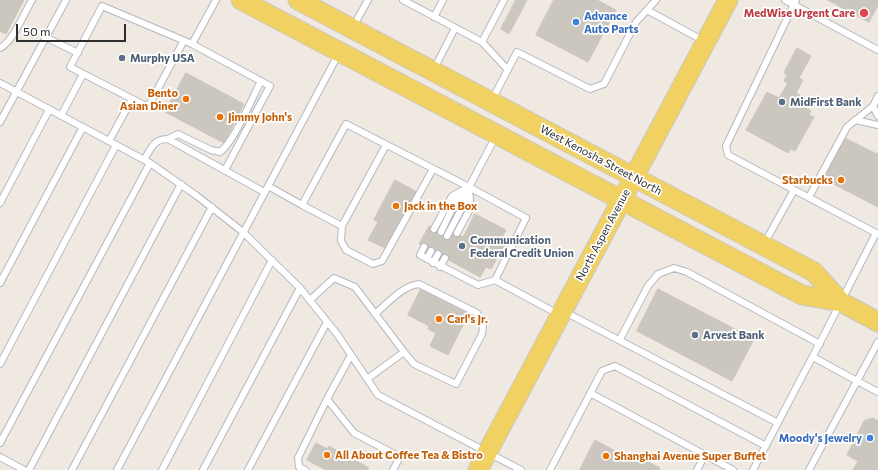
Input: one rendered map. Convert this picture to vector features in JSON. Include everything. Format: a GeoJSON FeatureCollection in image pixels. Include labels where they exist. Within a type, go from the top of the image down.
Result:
{"type":"FeatureCollection","features":[{"type":"Feature","properties":{"kind":"main road","name":"West Kenosha Street North"},"geometry":{"type":"LineString","coordinates":[[241,0],[802,295],[841,302],[878,322]]}},
{"type":"Feature","properties":{"kind":"main road","name":"West Kenosha Street North"},"geometry":{"type":"LineString","coordinates":[[298,0],[814,272],[841,302]]}},
{"type":"Feature","properties":{"kind":"main road","name":"North Aspen Avenue"},"geometry":{"type":"LineString","coordinates":[[478,470],[728,0]]}},
{"type":"Feature","properties":{"kind":"main road"},"geometry":{"type":"LineString","coordinates":[[339,52],[352,28]]}},
{"type":"Feature","properties":{"kind":"lane"},"geometry":{"type":"LineString","coordinates":[[0,48],[5,46],[32,0]]}},
{"type":"Feature","properties":{"kind":"lane"},"geometry":{"type":"LineString","coordinates":[[0,122],[66,0]]}},
{"type":"Feature","properties":{"kind":"lane"},"geometry":{"type":"LineString","coordinates":[[192,44],[216,0]]}},
{"type":"Feature","properties":{"kind":"lane"},"geometry":{"type":"LineString","coordinates":[[352,28],[368,0]]}},
{"type":"Feature","properties":{"kind":"lane"},"geometry":{"type":"LineString","coordinates":[[403,0],[482,42],[508,70]]}},
{"type":"Feature","properties":{"kind":"lane"},"geometry":{"type":"LineString","coordinates":[[434,17],[443,0]]}},
{"type":"Feature","properties":{"kind":"lane"},"geometry":{"type":"LineString","coordinates":[[482,42],[504,0]]}},
{"type":"Feature","properties":{"kind":"lane"},"geometry":{"type":"LineString","coordinates":[[491,102],[517,52],[590,89],[604,84],[636,22],[656,0]]}},
{"type":"Feature","properties":{"kind":"lane"},"geometry":{"type":"LineString","coordinates":[[785,0],[795,3],[878,50]]}},
{"type":"Feature","properties":{"kind":"lane"},"geometry":{"type":"LineString","coordinates":[[753,470],[877,234],[728,155],[726,146],[795,3]]}},
{"type":"Feature","properties":{"kind":"lane"},"geometry":{"type":"LineString","coordinates":[[184,42],[148,107],[70,68],[102,6],[184,42],[192,44],[270,86],[225,170]]}},
{"type":"Feature","properties":{"kind":"lane"},"geometry":{"type":"LineString","coordinates":[[648,10],[705,42]]}},
{"type":"Feature","properties":{"kind":"lane"},"geometry":{"type":"LineString","coordinates":[[433,71],[455,28]]}},
{"type":"Feature","properties":{"kind":"lane"},"geometry":{"type":"LineString","coordinates":[[46,37],[78,53]]}},
{"type":"Feature","properties":{"kind":"lane"},"geometry":{"type":"LineString","coordinates":[[117,470],[339,52]]}},
{"type":"Feature","properties":{"kind":"lane"},"geometry":{"type":"LineString","coordinates":[[61,116],[83,74]]}},
{"type":"Feature","properties":{"kind":"lane"},"geometry":{"type":"LineString","coordinates":[[0,443],[147,162],[155,142],[161,139],[168,139],[178,134],[211,150],[220,152],[226,148],[261,81]]}},
{"type":"Feature","properties":{"kind":"lane"},"geometry":{"type":"LineString","coordinates":[[0,83],[147,162],[181,184],[212,207],[243,232],[300,288],[328,322],[378,395],[521,470]]}},
{"type":"Feature","properties":{"kind":"lane"},"geometry":{"type":"LineString","coordinates":[[809,198],[847,127],[873,106],[878,96]]}},
{"type":"Feature","properties":{"kind":"lane"},"geometry":{"type":"LineString","coordinates":[[109,141],[132,99]]}},
{"type":"Feature","properties":{"kind":"lane"},"geometry":{"type":"LineString","coordinates":[[873,106],[878,116]]}},
{"type":"Feature","properties":{"kind":"lane"},"geometry":{"type":"LineString","coordinates":[[0,203],[49,110]]}},
{"type":"Feature","properties":{"kind":"lane"},"geometry":{"type":"LineString","coordinates":[[855,120],[878,125]]}},
{"type":"Feature","properties":{"kind":"lane"},"geometry":{"type":"LineString","coordinates":[[302,205],[346,124],[526,218],[495,280]]}},
{"type":"Feature","properties":{"kind":"lane"},"geometry":{"type":"LineString","coordinates":[[0,283],[83,127]]}},
{"type":"Feature","properties":{"kind":"lane"},"geometry":{"type":"LineString","coordinates":[[447,236],[463,206],[469,187],[496,135]]}},
{"type":"Feature","properties":{"kind":"lane"},"geometry":{"type":"LineString","coordinates":[[168,139],[225,170],[302,205],[342,226]]}},
{"type":"Feature","properties":{"kind":"lane"},"geometry":{"type":"LineString","coordinates":[[0,364],[116,145]]}},
{"type":"Feature","properties":{"kind":"lane"},"geometry":{"type":"LineString","coordinates":[[386,145],[342,226],[341,241],[346,250],[373,264],[382,261],[433,169]]}},
{"type":"Feature","properties":{"kind":"lane"},"geometry":{"type":"LineString","coordinates":[[29,470],[181,184]]}},
{"type":"Feature","properties":{"kind":"lane"},"geometry":{"type":"LineString","coordinates":[[434,229],[452,196],[469,187]]}},
{"type":"Feature","properties":{"kind":"lane"},"geometry":{"type":"LineString","coordinates":[[441,232],[456,201],[469,187]]}},
{"type":"Feature","properties":{"kind":"lane"},"geometry":{"type":"LineString","coordinates":[[457,233],[470,207],[469,187]]}},
{"type":"Feature","properties":{"kind":"lane"},"geometry":{"type":"LineString","coordinates":[[763,245],[794,190]]}},
{"type":"Feature","properties":{"kind":"lane"},"geometry":{"type":"LineString","coordinates":[[72,470],[212,207]]}},
{"type":"Feature","properties":{"kind":"lane"},"geometry":{"type":"LineString","coordinates":[[424,248],[420,255],[440,267],[478,285],[495,280],[620,340],[778,423]]}},
{"type":"Feature","properties":{"kind":"lane"},"geometry":{"type":"LineString","coordinates":[[427,259],[431,251]]}},
{"type":"Feature","properties":{"kind":"lane"},"geometry":{"type":"LineString","coordinates":[[433,263],[438,254]]}},
{"type":"Feature","properties":{"kind":"lane"},"geometry":{"type":"LineString","coordinates":[[440,267],[445,258]]}},
{"type":"Feature","properties":{"kind":"lane"},"geometry":{"type":"LineString","coordinates":[[162,470],[272,260]]}},
{"type":"Feature","properties":{"kind":"lane"},"geometry":{"type":"LineString","coordinates":[[620,340],[648,286],[658,274],[674,268],[687,272],[820,344]]}},
{"type":"Feature","properties":{"kind":"lane"},"geometry":{"type":"LineString","coordinates":[[310,300],[334,278],[356,287],[375,314],[414,364],[456,384],[482,334],[483,326],[477,314],[419,284],[413,284],[406,288],[375,314]]}},
{"type":"Feature","properties":{"kind":"lane"},"geometry":{"type":"LineString","coordinates":[[203,470],[300,288]]}},
{"type":"Feature","properties":{"kind":"lane"},"geometry":{"type":"LineString","coordinates":[[248,470],[328,322]]}},
{"type":"Feature","properties":{"kind":"lane"},"geometry":{"type":"LineString","coordinates":[[809,470],[878,342]]}},
{"type":"Feature","properties":{"kind":"lane"},"geometry":{"type":"LineString","coordinates":[[367,379],[404,352]]}},
{"type":"Feature","properties":{"kind":"lane"},"geometry":{"type":"LineString","coordinates":[[305,470],[299,467],[298,458],[327,399],[351,355]]}},
{"type":"Feature","properties":{"kind":"lane"},"geometry":{"type":"LineString","coordinates":[[812,357],[878,392]]}},
{"type":"Feature","properties":{"kind":"lane"},"geometry":{"type":"LineString","coordinates":[[550,470],[602,371],[615,366],[766,446]]}},
{"type":"Feature","properties":{"kind":"lane"},"geometry":{"type":"LineString","coordinates":[[590,393],[733,470]]}},
{"type":"Feature","properties":{"kind":"lane"},"geometry":{"type":"LineString","coordinates":[[327,399],[354,433],[400,457],[393,470]]}},
{"type":"Feature","properties":{"kind":"lane"},"geometry":{"type":"LineString","coordinates":[[697,470],[705,455]]}},
{"type":"Feature","properties":{"kind":"lane"},"geometry":{"type":"LineString","coordinates":[[0,457],[24,470]]}},
{"type":"Feature","properties":{"kind":"building"},"geometry":{"type":"Polygon","coordinates":[[[0,0],[24,0],[6,34],[0,31],[0,0]]]}},
{"type":"Feature","properties":{"kind":"building"},"geometry":{"type":"Polygon","coordinates":[[[516,0],[527,0],[509,34],[501,29],[516,0]]]}},
{"type":"Feature","properties":{"kind":"building","name":"Advance Auto Parts"},"geometry":{"type":"Polygon","coordinates":[[[554,0],[597,0],[616,10],[588,62],[536,35],[554,0]]]}},
{"type":"Feature","properties":{"kind":"building","name":"MedWise Urgent Care"},"geometry":{"type":"Polygon","coordinates":[[[828,0],[878,0],[878,5],[869,22],[828,0]]]}},
{"type":"Feature","properties":{"kind":"building","name":"MidFirst Bank"},"geometry":{"type":"Polygon","coordinates":[[[797,48],[811,56],[799,78],[803,80],[796,93],[805,98],[801,105],[811,111],[809,115],[814,117],[795,151],[791,149],[788,153],[746,130],[767,92],[779,98],[788,83],[784,81],[787,75],[784,73],[797,48]]]}},
{"type":"Feature","properties":{"kind":"building"},"geometry":{"type":"Polygon","coordinates":[[[186,73],[244,104],[224,143],[165,112],[186,73]]]}},
{"type":"Feature","properties":{"kind":"building"},"geometry":{"type":"Polygon","coordinates":[[[845,138],[877,154],[878,152],[878,207],[824,179],[845,138]]]}},
{"type":"Feature","properties":{"kind":"building","name":"Jack in the Box"},"geometry":{"type":"Polygon","coordinates":[[[395,180],[417,192],[402,221],[400,220],[385,248],[368,240],[378,222],[374,220],[395,180]]]}},
{"type":"Feature","properties":{"kind":"building","name":"Communication Federal Credit Union"},"geometry":{"type":"Polygon","coordinates":[[[475,214],[506,230],[500,241],[505,244],[491,269],[486,267],[480,277],[419,244],[429,226],[447,236],[450,230],[463,237],[475,214]]]}},
{"type":"Feature","properties":{"kind":"building","name":"Carl's Jr."},"geometry":{"type":"Polygon","coordinates":[[[421,289],[467,313],[462,322],[464,323],[448,355],[430,346],[436,333],[428,329],[429,326],[408,315],[421,289]]]}},
{"type":"Feature","properties":{"kind":"building","name":"Arvest Bank"},"geometry":{"type":"Polygon","coordinates":[[[658,289],[754,339],[732,381],[637,331],[658,289]]]}},
{"type":"Feature","properties":{"kind":"building"},"geometry":{"type":"Polygon","coordinates":[[[873,418],[878,421],[878,470],[853,470],[858,461],[847,455],[864,421],[873,418]]]}},
{"type":"Feature","properties":{"kind":"building","name":"Shanghai Avenue Super Buffet"},"geometry":{"type":"Polygon","coordinates":[[[595,440],[630,459],[633,454],[660,468],[659,470],[580,470],[595,440]]]}},
{"type":"Feature","properties":{"kind":"building","name":"All About Coffee Tea & Bistro"},"geometry":{"type":"Polygon","coordinates":[[[316,443],[327,449],[329,446],[369,468],[367,470],[326,470],[307,460],[316,443]]]}},
{"type":"Feature","properties":{"kind":"place","name":"MedWise Urgent Care"},"geometry":{"type":"Point","coordinates":[864,13]}},
{"type":"Feature","properties":{"kind":"place","name":"Advance Auto Parts"},"geometry":{"type":"Point","coordinates":[576,22]}},
{"type":"Feature","properties":{"kind":"place","name":"Murphy USA"},"geometry":{"type":"Point","coordinates":[122,58]}},
{"type":"Feature","properties":{"kind":"place","name":"Bento Asian Diner"},"geometry":{"type":"Point","coordinates":[186,99]}},
{"type":"Feature","properties":{"kind":"place","name":"MidFirst Bank"},"geometry":{"type":"Point","coordinates":[782,102]}},
{"type":"Feature","properties":{"kind":"place","name":"Jimmy John's"},"geometry":{"type":"Point","coordinates":[220,117]}},
{"type":"Feature","properties":{"kind":"place","name":"Starbucks"},"geometry":{"type":"Point","coordinates":[841,180]}},
{"type":"Feature","properties":{"kind":"place","name":"Jack in the Box"},"geometry":{"type":"Point","coordinates":[396,206]}},
{"type":"Feature","properties":{"kind":"place","name":"Communication Federal Credit Union"},"geometry":{"type":"Point","coordinates":[462,246]}},
{"type":"Feature","properties":{"kind":"place","name":"Carl's Jr."},"geometry":{"type":"Point","coordinates":[439,319]}},
{"type":"Feature","properties":{"kind":"place","name":"Arvest Bank"},"geometry":{"type":"Point","coordinates":[695,335]}},
{"type":"Feature","properties":{"kind":"place","name":"Moody's Jewelry"},"geometry":{"type":"Point","coordinates":[870,438]}},
{"type":"Feature","properties":{"kind":"place","name":"All About Coffee Tea & Bistro"},"geometry":{"type":"Point","coordinates":[327,455]}},
{"type":"Feature","properties":{"kind":"place","name":"Shanghai Avenue Super Buffet"},"geometry":{"type":"Point","coordinates":[606,456]}}]}
